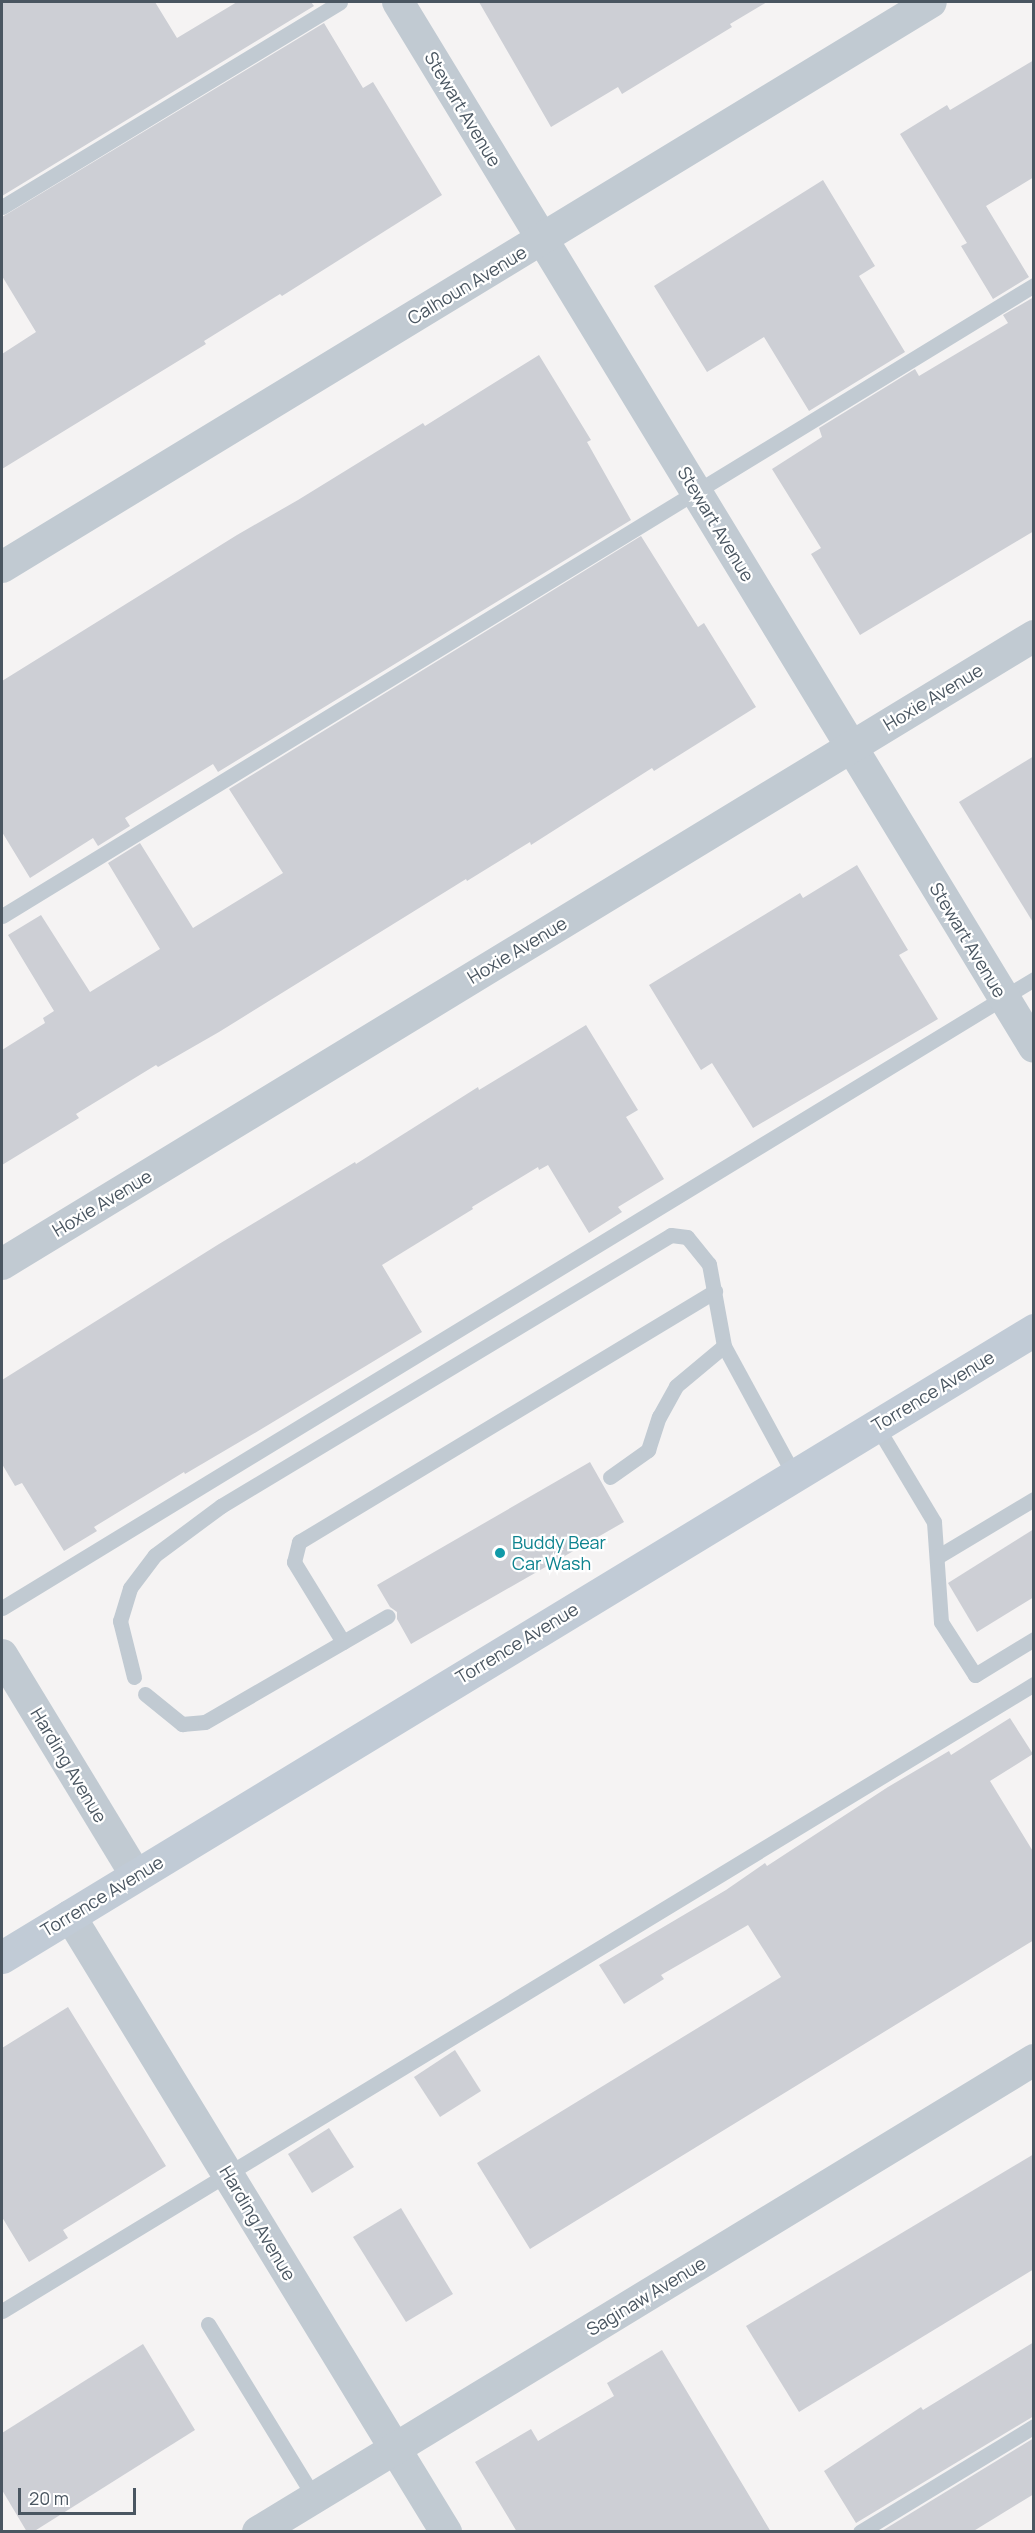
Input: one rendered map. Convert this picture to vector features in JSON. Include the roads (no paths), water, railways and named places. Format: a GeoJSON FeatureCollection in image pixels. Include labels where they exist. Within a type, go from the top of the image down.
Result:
{"type":"FeatureCollection","features":[{"type":"Feature","properties":{"kind":"main road","name":"Torrence Avenue"},"geometry":{"type":"LineString","coordinates":[[2,1957],[1034,1330]]}},
{"type":"Feature","properties":{"kind":"street","name":"Stewart Avenue"},"geometry":{"type":"LineString","coordinates":[[398,2],[1034,1047]]}},
{"type":"Feature","properties":{"kind":"street","name":"Calhoun Avenue"},"geometry":{"type":"LineString","coordinates":[[2,567],[931,2]]}},
{"type":"Feature","properties":{"kind":"street","name":"Hoxie Avenue"},"geometry":{"type":"LineString","coordinates":[[2,1264],[1034,636]]}},
{"type":"Feature","properties":{"kind":"street","name":"Harding Avenue"},"geometry":{"type":"LineString","coordinates":[[2,1655],[136,1875]]}},
{"type":"Feature","properties":{"kind":"street","name":"Harding Avenue"},"geometry":{"type":"LineString","coordinates":[[70,1916],[446,2532]]}},
{"type":"Feature","properties":{"kind":"street","name":"Saginaw Avenue"},"geometry":{"type":"LineString","coordinates":[[258,2532],[1034,2060]]}},
{"type":"Feature","properties":{"kind":"lane"},"geometry":{"type":"LineString","coordinates":[[2,207],[340,2]]}},
{"type":"Feature","properties":{"kind":"lane"},"geometry":{"type":"LineString","coordinates":[[2,916],[695,490],[1034,285]]}},
{"type":"Feature","properties":{"kind":"lane"},"geometry":{"type":"LineString","coordinates":[[2,1608],[1034,979]]}},
{"type":"Feature","properties":{"kind":"lane"},"geometry":{"type":"LineString","coordinates":[[134,1677],[120,1621],[130,1588],[155,1555],[221,1506],[671,1235],[687,1237],[709,1264],[724,1346],[794,1475]]}},
{"type":"Feature","properties":{"kind":"lane"},"geometry":{"type":"LineString","coordinates":[[343,1642],[294,1562],[299,1542],[715,1291]]}},
{"type":"Feature","properties":{"kind":"lane"},"geometry":{"type":"LineString","coordinates":[[610,1477],[648,1450],[659,1417],[676,1386],[724,1346]]}},
{"type":"Feature","properties":{"kind":"lane"},"geometry":{"type":"LineString","coordinates":[[876,1425],[934,1522],[941,1622],[975,1675],[1034,1639]]}},
{"type":"Feature","properties":{"kind":"lane"},"geometry":{"type":"LineString","coordinates":[[937,1557],[1034,1499]]}},
{"type":"Feature","properties":{"kind":"lane"},"geometry":{"type":"LineString","coordinates":[[145,1694],[182,1724],[206,1722],[388,1616]]}},
{"type":"Feature","properties":{"kind":"lane"},"geometry":{"type":"LineString","coordinates":[[2,2311],[1034,1684]]}},
{"type":"Feature","properties":{"kind":"lane"},"geometry":{"type":"LineString","coordinates":[[208,2324],[314,2497]]}},
{"type":"Feature","properties":{"kind":"lane"},"geometry":{"type":"LineString","coordinates":[[860,2532],[1034,2426]]}},
{"type":"Feature","properties":{"kind":"place","name":"Buddy Bear Car Wash"},"geometry":{"type":"Point","coordinates":[500,1553]}}]}
